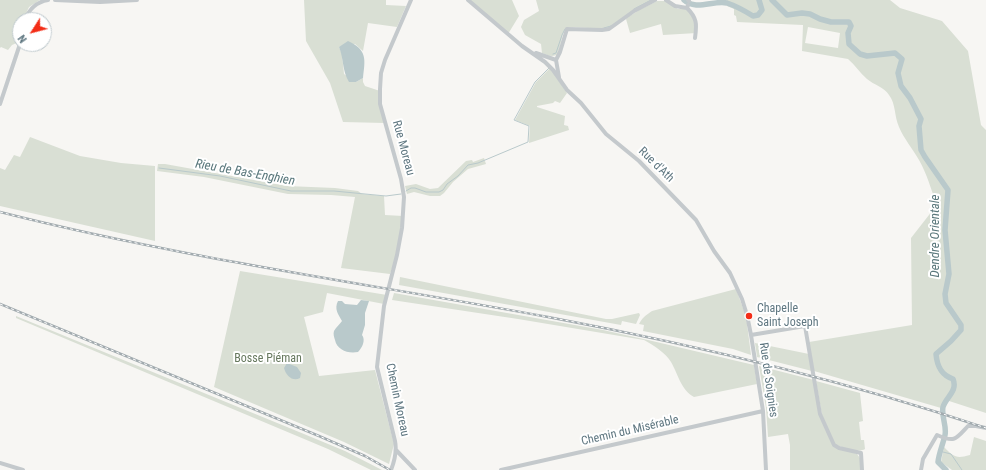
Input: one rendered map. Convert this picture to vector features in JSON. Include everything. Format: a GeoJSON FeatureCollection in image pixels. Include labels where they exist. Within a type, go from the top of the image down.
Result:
{"type":"FeatureCollection","features":[{"type":"Feature","properties":{"kind":"street"},"geometry":{"type":"LineString","coordinates":[[29,12],[41,1],[48,0]]}},
{"type":"Feature","properties":{"kind":"street"},"geometry":{"type":"LineString","coordinates":[[56,0],[100,2],[137,0]]}},
{"type":"Feature","properties":{"kind":"street","name":"Rue Moreau"},"geometry":{"type":"LineString","coordinates":[[384,306],[402,228],[404,198],[401,179],[380,104],[381,79],[386,60],[411,0]]}},
{"type":"Feature","properties":{"kind":"street","name":"Rue d'Ath"},"geometry":{"type":"LineString","coordinates":[[468,0],[522,46],[546,62],[567,90],[581,103],[606,134],[639,161],[696,220],[714,251],[730,273]]}},
{"type":"Feature","properties":{"kind":"street"},"geometry":{"type":"LineString","coordinates":[[556,60],[567,29],[609,29],[634,11],[655,0]]}},
{"type":"Feature","properties":{"kind":"street"},"geometry":{"type":"LineString","coordinates":[[666,0],[675,6],[688,4],[695,18],[695,38]]}},
{"type":"Feature","properties":{"kind":"street"},"geometry":{"type":"LineString","coordinates":[[0,104],[17,52]]}},
{"type":"Feature","properties":{"kind":"street","name":"Rue d'Ath"},"geometry":{"type":"LineString","coordinates":[[532,52],[548,56],[556,60],[560,79]]}},
{"type":"Feature","properties":{"kind":"street","name":"Rue de Soignies"},"geometry":{"type":"LineString","coordinates":[[730,273],[744,304],[751,335],[763,411],[766,470]]}},
{"type":"Feature","properties":{"kind":"street","name":"Chemin Moreau"},"geometry":{"type":"LineString","coordinates":[[384,306],[377,367],[393,430],[396,450]]}},
{"type":"Feature","properties":{"kind":"street"},"geometry":{"type":"LineString","coordinates":[[751,335],[805,326],[820,414],[834,445],[839,448],[861,453],[862,470]]}},
{"type":"Feature","properties":{"kind":"street","name":"Chemin du Misérable"},"geometry":{"type":"LineString","coordinates":[[501,470],[763,411]]}},
{"type":"Feature","properties":{"kind":"street"},"geometry":{"type":"LineString","coordinates":[[921,470],[923,459],[937,435],[948,439],[955,439],[959,437],[968,426],[986,428]]}},
{"type":"Feature","properties":{"kind":"street"},"geometry":{"type":"LineString","coordinates":[[391,470],[395,461],[396,450]]}},
{"type":"Feature","properties":{"kind":"street"},"geometry":{"type":"LineString","coordinates":[[396,450],[415,470]]}},
{"type":"Feature","properties":{"kind":"street"},"geometry":{"type":"LineString","coordinates":[[0,463],[23,470]]}},
{"type":"Feature","properties":{"kind":"green space"},"geometry":{"type":"Polygon","coordinates":[[[0,0],[40,0],[29,7],[27,12],[12,12],[12,45],[8,50],[1,47],[0,48],[0,0]]]}},
{"type":"Feature","properties":{"kind":"green space"},"geometry":{"type":"Polygon","coordinates":[[[304,0],[386,0],[386,5],[406,6],[397,27],[368,23],[363,51],[355,44],[339,47],[342,54],[344,74],[356,82],[363,78],[365,86],[380,91],[380,104],[385,123],[343,122],[330,83],[306,41],[304,0]]]}},
{"type":"Feature","properties":{"kind":"green space"},"geometry":{"type":"Polygon","coordinates":[[[468,0],[512,0],[519,16],[508,34],[468,0]]]}},
{"type":"Feature","properties":{"kind":"green space"},"geometry":{"type":"Polygon","coordinates":[[[536,0],[651,0],[652,2],[609,29],[567,27],[563,34],[558,54],[552,56],[542,53],[541,44],[525,35],[521,27],[524,20],[539,11],[536,0]]]}},
{"type":"Feature","properties":{"kind":"green space"},"geometry":{"type":"Polygon","coordinates":[[[723,0],[890,0],[900,8],[942,21],[968,51],[981,125],[986,130],[986,413],[946,400],[941,408],[814,371],[809,342],[912,325],[911,238],[936,206],[936,203],[922,165],[903,136],[899,127],[893,102],[887,92],[867,79],[848,59],[802,51],[803,25],[737,22],[736,16],[734,15],[734,9],[727,6],[727,3],[723,3],[723,0]],[[808,27],[805,43],[838,48],[840,33],[808,27]]]}},
{"type":"Feature","properties":{"kind":"green space"},"geometry":{"type":"Polygon","coordinates":[[[657,1],[665,1],[678,9],[687,9],[696,18],[697,33],[663,35],[661,24],[630,33],[626,19],[633,13],[657,1]]]}},
{"type":"Feature","properties":{"kind":"green space"},"geometry":{"type":"Polygon","coordinates":[[[550,68],[567,93],[560,103],[555,101],[553,103],[537,107],[565,116],[564,125],[568,126],[569,130],[529,143],[530,126],[515,120],[536,82],[550,68]]]}},
{"type":"Feature","properties":{"kind":"green space"},"geometry":{"type":"Polygon","coordinates":[[[30,137],[80,156],[121,163],[155,166],[155,241],[0,206],[0,168],[5,170],[14,155],[20,157],[30,137]]]}},
{"type":"Feature","properties":{"kind":"green space"},"geometry":{"type":"Polygon","coordinates":[[[484,158],[486,164],[468,169],[440,196],[430,196],[414,192],[407,194],[405,186],[416,184],[430,189],[438,188],[466,161],[472,160],[473,162],[484,158]]]}},
{"type":"Feature","properties":{"kind":"green space"},"geometry":{"type":"Polygon","coordinates":[[[158,164],[287,186],[335,188],[358,191],[362,194],[384,196],[385,215],[403,216],[397,255],[390,274],[341,268],[355,197],[288,194],[204,177],[157,171],[158,164]]]}},
{"type":"Feature","properties":{"kind":"green space","name":"Bosse Piéman"},"geometry":{"type":"Polygon","coordinates":[[[240,271],[387,295],[384,304],[327,293],[323,312],[304,317],[319,376],[375,370],[394,444],[389,464],[344,442],[214,387],[240,271]]]}},
{"type":"Feature","properties":{"kind":"green space"},"geometry":{"type":"Polygon","coordinates":[[[400,277],[606,319],[639,313],[640,315],[636,324],[622,321],[621,325],[399,285],[400,277]]]}},
{"type":"Feature","properties":{"kind":"green space"},"geometry":{"type":"Polygon","coordinates":[[[736,289],[746,316],[751,355],[733,349],[643,331],[644,325],[639,324],[644,317],[652,311],[736,289]]]}},
{"type":"Feature","properties":{"kind":"green space"},"geometry":{"type":"Polygon","coordinates":[[[394,293],[603,330],[754,365],[757,384],[694,397],[683,386],[666,355],[644,340],[392,300],[394,293]]]}},
{"type":"Feature","properties":{"kind":"green space"},"geometry":{"type":"Polygon","coordinates":[[[16,316],[345,451],[382,470],[371,470],[328,449],[16,318],[16,316]]]}},
{"type":"Feature","properties":{"kind":"green space"},"geometry":{"type":"Polygon","coordinates":[[[755,343],[809,354],[812,371],[757,357],[755,343]]]}},
{"type":"Feature","properties":{"kind":"green space"},"geometry":{"type":"Polygon","coordinates":[[[759,366],[814,380],[819,412],[833,445],[857,454],[860,458],[860,470],[790,470],[790,445],[788,434],[768,437],[766,408],[759,366]]]}},
{"type":"Feature","properties":{"kind":"green space"},"geometry":{"type":"Polygon","coordinates":[[[816,381],[860,393],[863,421],[859,422],[861,440],[864,440],[865,449],[855,450],[835,444],[822,415],[816,381]]]}},
{"type":"Feature","properties":{"kind":"green space"},"geometry":{"type":"Polygon","coordinates":[[[974,437],[986,441],[986,470],[952,470],[941,462],[944,447],[950,453],[958,457],[970,455],[974,437]]]}},
{"type":"Feature","properties":{"kind":"shaded area"},"geometry":{"type":"Polygon","coordinates":[[[348,41],[359,48],[364,56],[363,78],[356,82],[349,82],[347,78],[339,47],[348,41]]]}},
{"type":"Feature","properties":{"kind":"shaded area"},"geometry":{"type":"Polygon","coordinates":[[[361,300],[369,301],[365,313],[365,325],[362,335],[364,339],[363,344],[358,352],[347,352],[338,346],[334,337],[334,331],[342,321],[336,307],[338,301],[342,301],[345,304],[357,305],[361,300]]]}},
{"type":"Feature","properties":{"kind":"shaded area"},"geometry":{"type":"Polygon","coordinates":[[[287,363],[297,367],[301,373],[300,378],[292,379],[288,376],[284,368],[287,363]]]}},
{"type":"Feature","properties":{"kind":"waterway","name":"Rieu de Bas-Enghien"},"geometry":{"type":"LineString","coordinates":[[634,9],[651,0]]}},
{"type":"Feature","properties":{"kind":"waterway","name":"Dendre Orientale"},"geometry":{"type":"LineString","coordinates":[[684,0],[694,5],[722,2],[727,3],[753,16],[758,15],[762,10],[759,0]]}},
{"type":"Feature","properties":{"kind":"waterway","name":"Dendre Orientale"},"geometry":{"type":"LineString","coordinates":[[772,0],[787,15],[802,13],[810,14],[831,22],[849,22],[851,26],[848,33],[849,44],[860,54],[867,56],[895,53],[902,59],[898,73],[901,86],[910,98],[921,119],[919,126],[921,150],[948,190],[945,230],[949,274],[945,294],[946,303],[961,325],[961,330],[936,354],[940,370],[945,375],[953,379],[954,383],[953,390],[943,407],[945,435],[938,462],[946,470]]}},
{"type":"Feature","properties":{"kind":"waterway","name":"Rieu de Bas-Enghien"},"geometry":{"type":"LineString","coordinates":[[604,28],[611,26]]}},
{"type":"Feature","properties":{"kind":"waterway","name":"Rieu de Bas-Enghien"},"geometry":{"type":"LineString","coordinates":[[553,54],[556,53],[565,29]]}},
{"type":"Feature","properties":{"kind":"waterway","name":"Rieu de Bas-Enghien"},"geometry":{"type":"LineString","coordinates":[[406,191],[411,188],[415,188],[426,192],[439,192],[443,190],[447,184],[458,176],[468,165],[478,163],[528,142],[529,126],[514,120],[535,82],[549,68]]}},
{"type":"Feature","properties":{"kind":"waterway","name":"Rieu de Bas-Enghien"},"geometry":{"type":"LineString","coordinates":[[159,168],[220,176],[291,191],[334,191],[386,196],[401,194]]}},
{"type":"Feature","properties":{"kind":"waterway"},"geometry":{"type":"LineString","coordinates":[[939,451],[951,454],[962,470]]}},
{"type":"Feature","properties":{"kind":"railway"},"geometry":{"type":"LineString","coordinates":[[0,212],[136,243],[273,269],[548,317],[659,339],[824,379],[878,394],[986,428]]}},
{"type":"Feature","properties":{"kind":"railway"},"geometry":{"type":"LineString","coordinates":[[0,304],[319,436],[365,456],[390,470]]}},
{"type":"Feature","properties":{"kind":"place","name":"Chapelle Saint Joseph"},"geometry":{"type":"Point","coordinates":[749,316]}}]}
